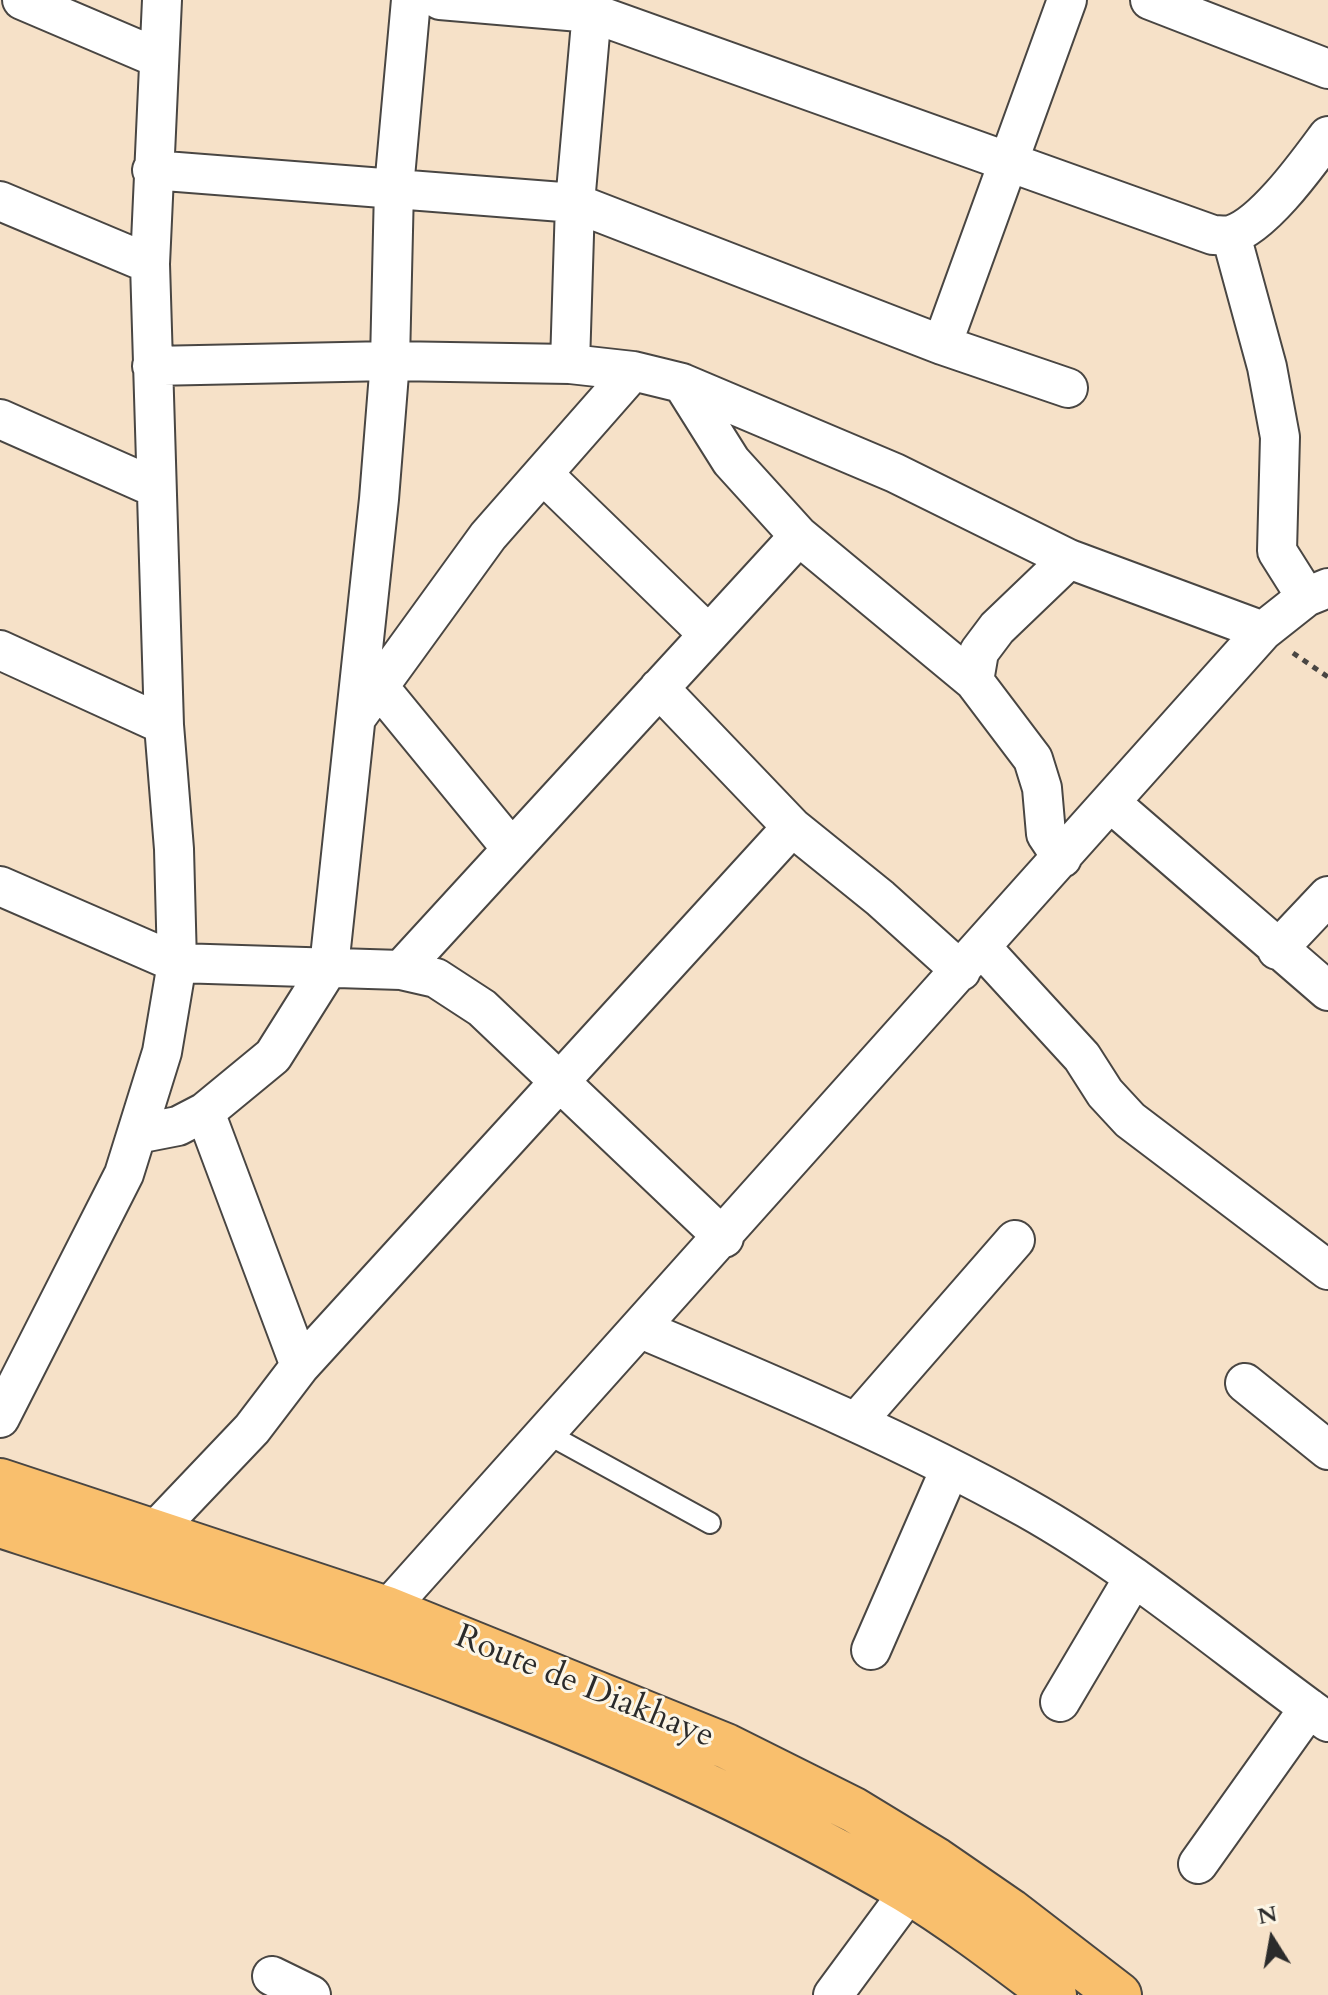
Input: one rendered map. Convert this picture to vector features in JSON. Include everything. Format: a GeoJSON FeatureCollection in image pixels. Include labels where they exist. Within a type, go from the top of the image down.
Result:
{"type":"FeatureCollection","features":[{"type":"Feature","properties":{"kind":"main road","name":"Route de Diakhaye"},"geometry":{"type":"LineString","coordinates":[[0,1481],[387,1609],[726,1746],[854,1810],[1010,1911],[1119,1995]]}},
{"type":"Feature","properties":{"kind":"main road","name":"Route de Diakhaye"},"geometry":{"type":"LineString","coordinates":[[0,1525],[357,1645],[634,1753],[787,1824],[909,1892],[1054,1995]]}},
{"type":"Feature","properties":{"kind":"street"},"geometry":{"type":"LineString","coordinates":[[22,0],[158,58]]}},
{"type":"Feature","properties":{"kind":"street"},"geometry":{"type":"LineString","coordinates":[[0,1418],[124,1174],[162,1052],[177,963],[174,849],[164,725],[150,264],[162,0]]}},
{"type":"Feature","properties":{"kind":"street"},"geometry":{"type":"LineString","coordinates":[[137,1134],[178,1126],[205,1112],[273,1056],[329,967],[390,361],[394,188],[411,0]]}},
{"type":"Feature","properties":{"kind":"street"},"geometry":{"type":"LineString","coordinates":[[440,0],[592,7],[1213,235],[1231,235],[1251,223],[1290,185],[1328,136]]}},
{"type":"Feature","properties":{"kind":"street"},"geometry":{"type":"LineString","coordinates":[[942,345],[1067,0]]}},
{"type":"Feature","properties":{"kind":"street"},"geometry":{"type":"LineString","coordinates":[[1150,0],[1328,69]]}},
{"type":"Feature","properties":{"kind":"street"},"geometry":{"type":"LineString","coordinates":[[570,364],[575,203],[592,7]]}},
{"type":"Feature","properties":{"kind":"street"},"geometry":{"type":"LineString","coordinates":[[152,170],[575,203],[942,345],[1068,388]]}},
{"type":"Feature","properties":{"kind":"street"},"geometry":{"type":"LineString","coordinates":[[0,201],[150,264]]}},
{"type":"Feature","properties":{"kind":"street"},"geometry":{"type":"LineString","coordinates":[[357,1645],[1112,804],[1263,631],[1317,592],[1277,551],[1280,437],[1267,367],[1231,235]]}},
{"type":"Feature","properties":{"kind":"street"},"geometry":{"type":"LineString","coordinates":[[152,366],[390,361],[570,364],[633,371],[682,383],[895,473],[1069,559],[1263,631]]}},
{"type":"Feature","properties":{"kind":"street"},"geometry":{"type":"LineString","coordinates":[[355,719],[488,536],[633,371]]}},
{"type":"Feature","properties":{"kind":"street"},"geometry":{"type":"LineString","coordinates":[[682,383],[731,461],[799,536],[974,681],[1033,759],[1042,788],[1046,834],[1062,858]]}},
{"type":"Feature","properties":{"kind":"street"},"geometry":{"type":"LineString","coordinates":[[0,419],[156,488]]}},
{"type":"Feature","properties":{"kind":"street"},"geometry":{"type":"LineString","coordinates":[[544,475],[708,634]]}},
{"type":"Feature","properties":{"kind":"street"},"geometry":{"type":"LineString","coordinates":[[401,970],[799,536]]}},
{"type":"Feature","properties":{"kind":"street"},"geometry":{"type":"LineString","coordinates":[[974,681],[979,652],[997,628],[1069,559]]}},
{"type":"Feature","properties":{"kind":"street"},"geometry":{"type":"LineString","coordinates":[[0,650],[164,725]]}},
{"type":"Feature","properties":{"kind":"street"},"geometry":{"type":"LineString","coordinates":[[379,687],[511,848]]}},
{"type":"Feature","properties":{"kind":"street"},"geometry":{"type":"LineString","coordinates":[[659,688],[792,827],[880,898],[971,960],[1082,1057],[1105,1093],[1130,1120],[1328,1270]]}},
{"type":"Feature","properties":{"kind":"street"},"geometry":{"type":"LineString","coordinates":[[1112,804],[1328,991]]}},
{"type":"Feature","properties":{"kind":"street"},"geometry":{"type":"LineString","coordinates":[[154,1532],[252,1429],[300,1366],[792,827]]}},
{"type":"Feature","properties":{"kind":"street"},"geometry":{"type":"LineString","coordinates":[[0,886],[177,963],[401,970],[436,978],[482,1008],[724,1238]]}},
{"type":"Feature","properties":{"kind":"street"},"geometry":{"type":"LineString","coordinates":[[1277,950],[1328,896]]}},
{"type":"Feature","properties":{"kind":"street"},"geometry":{"type":"LineString","coordinates":[[205,1112],[300,1366]]}},
{"type":"Feature","properties":{"kind":"street"},"geometry":{"type":"LineString","coordinates":[[858,1420],[1015,1240]]}},
{"type":"Feature","properties":{"kind":"street"},"geometry":{"type":"LineString","coordinates":[[641,1329],[858,1420],[1027,1509],[1134,1577],[1319,1715],[1198,1864]]}},
{"type":"Feature","properties":{"kind":"street"},"geometry":{"type":"LineString","coordinates":[[1245,1383],[1328,1450]]}},
{"type":"Feature","properties":{"kind":"street"},"geometry":{"type":"LineString","coordinates":[[871,1650],[950,1469]]}},
{"type":"Feature","properties":{"kind":"street"},"geometry":{"type":"LineString","coordinates":[[1060,1702],[1134,1577]]}},
{"type":"Feature","properties":{"kind":"street"},"geometry":{"type":"LineString","coordinates":[[833,1995],[909,1892]]}},
{"type":"Feature","properties":{"kind":"street"},"geometry":{"type":"LineString","coordinates":[[272,1976],[311,1995]]}},
{"type":"Feature","properties":{"kind":"lane"},"geometry":{"type":"LineString","coordinates":[[546,1433],[710,1523]]}}]}
